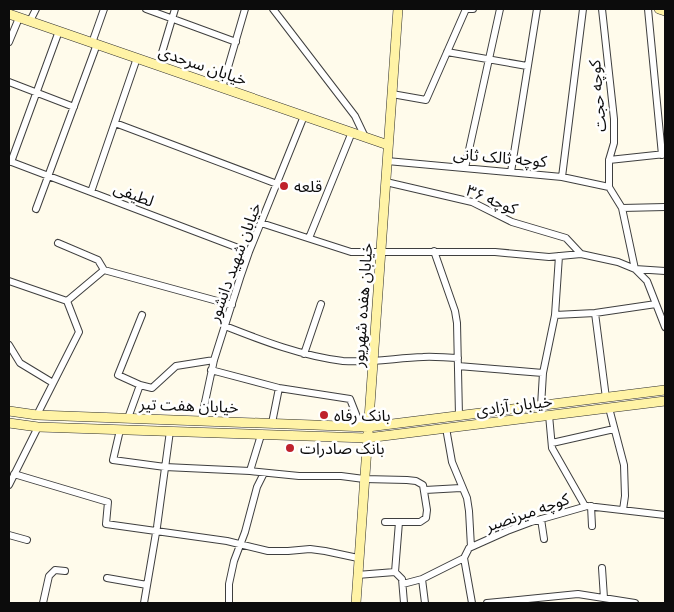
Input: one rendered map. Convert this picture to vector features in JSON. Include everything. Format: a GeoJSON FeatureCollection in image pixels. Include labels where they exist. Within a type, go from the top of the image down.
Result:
{"type":"FeatureCollection","features":[{"type":"Feature","properties":{"kind":"street"},"geometry":{"type":"LineString","coordinates":[[30,22],[36,9]]}},
{"type":"Feature","properties":{"kind":"street"},"geometry":{"type":"LineString","coordinates":[[36,209],[74,107],[104,9]]}},
{"type":"Feature","properties":{"kind":"street"},"geometry":{"type":"LineString","coordinates":[[146,9],[236,42]]}},
{"type":"Feature","properties":{"kind":"street"},"geometry":{"type":"LineString","coordinates":[[158,66],[175,9]]}},
{"type":"Feature","properties":{"kind":"street"},"geometry":{"type":"LineString","coordinates":[[222,88],[245,9]]}},
{"type":"Feature","properties":{"kind":"street"},"geometry":{"type":"LineString","coordinates":[[267,9],[274,10],[350,110],[365,137]]}},
{"type":"Feature","properties":{"kind":"street","name":"خیابان هفده شهریور"},"geometry":{"type":"LineString","coordinates":[[356,603],[367,438],[364,427],[373,362],[398,9]]}},
{"type":"Feature","properties":{"kind":"street"},"geometry":{"type":"LineString","coordinates":[[392,94],[426,100],[466,10],[473,9]]}},
{"type":"Feature","properties":{"kind":"street"},"geometry":{"type":"LineString","coordinates":[[465,168],[500,9]]}},
{"type":"Feature","properties":{"kind":"street"},"geometry":{"type":"LineString","coordinates":[[511,172],[536,9]]}},
{"type":"Feature","properties":{"kind":"street"},"geometry":{"type":"LineString","coordinates":[[562,177],[583,9]]}},
{"type":"Feature","properties":{"kind":"street","name":"کوچه حجت"},"geometry":{"type":"LineString","coordinates":[[602,9],[614,119],[614,143],[609,160],[609,187]]}},
{"type":"Feature","properties":{"kind":"street"},"geometry":{"type":"LineString","coordinates":[[609,160],[664,154],[648,9]]}},
{"type":"Feature","properties":{"kind":"street"},"geometry":{"type":"LineString","coordinates":[[659,9],[665,11]]}},
{"type":"Feature","properties":{"kind":"street","name":"خیابان سرحدی"},"geometry":{"type":"LineString","coordinates":[[9,14],[388,145]]}},
{"type":"Feature","properties":{"kind":"street"},"geometry":{"type":"LineString","coordinates":[[9,42],[19,18]]}},
{"type":"Feature","properties":{"kind":"street"},"geometry":{"type":"LineString","coordinates":[[10,161],[59,32]]}},
{"type":"Feature","properties":{"kind":"street"},"geometry":{"type":"LineString","coordinates":[[447,52],[527,66]]}},
{"type":"Feature","properties":{"kind":"street"},"geometry":{"type":"LineString","coordinates":[[91,192],[138,58]]}},
{"type":"Feature","properties":{"kind":"street"},"geometry":{"type":"LineString","coordinates":[[9,82],[74,107]]}},
{"type":"Feature","properties":{"kind":"street","name":"خیابان شهید دانشور"},"geometry":{"type":"LineString","coordinates":[[201,421],[214,360],[249,252],[304,116]]}},
{"type":"Feature","properties":{"kind":"street"},"geometry":{"type":"LineString","coordinates":[[115,123],[277,184]]}},
{"type":"Feature","properties":{"kind":"street"},"geometry":{"type":"LineString","coordinates":[[309,238],[352,132]]}},
{"type":"Feature","properties":{"kind":"street","name":"لطیفی"},"geometry":{"type":"LineString","coordinates":[[10,161],[249,252]]}},
{"type":"Feature","properties":{"kind":"street","name":"کوچه ثالک ثانی"},"geometry":{"type":"LineString","coordinates":[[387,161],[562,177],[609,187]]}},
{"type":"Feature","properties":{"kind":"street","name":"کوچه ۳۶"},"geometry":{"type":"LineString","coordinates":[[386,182],[472,202],[512,222],[566,238],[581,254]]}},
{"type":"Feature","properties":{"kind":"street"},"geometry":{"type":"LineString","coordinates":[[609,187],[622,208],[635,268],[647,281],[665,327]]}},
{"type":"Feature","properties":{"kind":"street"},"geometry":{"type":"LineString","coordinates":[[622,208],[665,206]]}},
{"type":"Feature","properties":{"kind":"street"},"geometry":{"type":"LineString","coordinates":[[261,223],[351,252],[495,252],[549,257],[581,254],[618,262],[635,268],[665,271]]}},
{"type":"Feature","properties":{"kind":"street"},"geometry":{"type":"LineString","coordinates":[[58,243],[98,260],[104,270],[232,304]]}},
{"type":"Feature","properties":{"kind":"street"},"geometry":{"type":"LineString","coordinates":[[434,251],[455,311],[457,324],[459,416]]}},
{"type":"Feature","properties":{"kind":"street"},"geometry":{"type":"LineString","coordinates":[[540,406],[543,373],[555,314],[559,256]]}},
{"type":"Feature","properties":{"kind":"street"},"geometry":{"type":"LineString","coordinates":[[67,301],[104,270]]}},
{"type":"Feature","properties":{"kind":"street"},"geometry":{"type":"LineString","coordinates":[[9,281],[67,301],[79,332],[38,414]]}},
{"type":"Feature","properties":{"kind":"street"},"geometry":{"type":"LineString","coordinates":[[304,354],[321,304]]}},
{"type":"Feature","properties":{"kind":"street"},"geometry":{"type":"LineString","coordinates":[[555,314],[595,313],[656,304]]}},
{"type":"Feature","properties":{"kind":"street"},"geometry":{"type":"LineString","coordinates":[[595,313],[606,398]]}},
{"type":"Feature","properties":{"kind":"street"},"geometry":{"type":"LineString","coordinates":[[142,315],[118,375],[152,388],[176,366],[214,360]]}},
{"type":"Feature","properties":{"kind":"street"},"geometry":{"type":"LineString","coordinates":[[225,326],[304,354],[342,360],[373,362],[424,357],[458,358]]}},
{"type":"Feature","properties":{"kind":"street"},"geometry":{"type":"LineString","coordinates":[[9,345],[20,363],[53,383]]}},
{"type":"Feature","properties":{"kind":"street"},"geometry":{"type":"LineString","coordinates":[[458,366],[543,373]]}},
{"type":"Feature","properties":{"kind":"street"},"geometry":{"type":"LineString","coordinates":[[212,370],[279,388],[350,399],[364,427]]}},
{"type":"Feature","properties":{"kind":"street"},"geometry":{"type":"LineString","coordinates":[[128,418],[140,385]]}},
{"type":"Feature","properties":{"kind":"street"},"geometry":{"type":"LineString","coordinates":[[272,424],[279,388]]}},
{"type":"Feature","properties":{"kind":"street","name":"خیابان آزادی"},"geometry":{"type":"LineString","coordinates":[[364,427],[665,390]]}},
{"type":"Feature","properties":{"kind":"street","name":"خیابان آزادی"},"geometry":{"type":"LineString","coordinates":[[367,438],[665,401]]}},
{"type":"Feature","properties":{"kind":"street"},"geometry":{"type":"LineString","coordinates":[[567,402],[568,413]]}},
{"type":"Feature","properties":{"kind":"street"},"geometry":{"type":"LineString","coordinates":[[609,408],[624,465],[625,496],[623,510]]}},
{"type":"Feature","properties":{"kind":"street","name":"خیابان هفت تیر"},"geometry":{"type":"LineString","coordinates":[[9,410],[38,414],[364,427]]}},
{"type":"Feature","properties":{"kind":"street"},"geometry":{"type":"LineString","coordinates":[[549,416],[552,443],[557,458],[588,506],[592,526]]}},
{"type":"Feature","properties":{"kind":"street"},"geometry":{"type":"LineString","coordinates":[[199,432],[201,421]]}},
{"type":"Feature","properties":{"kind":"street","name":"خیابان هفت تیر"},"geometry":{"type":"LineString","coordinates":[[9,422],[38,427],[367,438]]}},
{"type":"Feature","properties":{"kind":"street"},"geometry":{"type":"LineString","coordinates":[[397,424],[399,434]]}},
{"type":"Feature","properties":{"kind":"street"},"geometry":{"type":"LineString","coordinates":[[333,426],[333,437]]}},
{"type":"Feature","properties":{"kind":"street"},"geometry":{"type":"LineString","coordinates":[[9,482],[38,427]]}},
{"type":"Feature","properties":{"kind":"street"},"geometry":{"type":"LineString","coordinates":[[446,428],[452,462],[461,488],[467,498],[471,547]]}},
{"type":"Feature","properties":{"kind":"street"},"geometry":{"type":"LineString","coordinates":[[552,443],[614,429]]}},
{"type":"Feature","properties":{"kind":"street"},"geometry":{"type":"LineString","coordinates":[[120,430],[113,460],[165,467],[250,471],[264,474],[299,476],[341,476],[416,481],[423,484],[427,510],[426,518],[420,522],[385,522]]}},
{"type":"Feature","properties":{"kind":"street"},"geometry":{"type":"LineString","coordinates":[[144,603],[170,432]]}},
{"type":"Feature","properties":{"kind":"street"},"geometry":{"type":"LineString","coordinates":[[250,471],[261,435]]}},
{"type":"Feature","properties":{"kind":"street"},"geometry":{"type":"LineString","coordinates":[[14,474],[108,502],[106,524],[241,543],[268,551],[288,552],[310,549],[358,558]]}},
{"type":"Feature","properties":{"kind":"street"},"geometry":{"type":"LineString","coordinates":[[229,603],[229,584],[234,561],[257,487],[264,474]]}},
{"type":"Feature","properties":{"kind":"street"},"geometry":{"type":"LineString","coordinates":[[425,490],[461,488]]}},
{"type":"Feature","properties":{"kind":"street","name":"کوچه میرنصیر"},"geometry":{"type":"LineString","coordinates":[[464,558],[471,547],[507,531],[588,506],[665,515]]}},
{"type":"Feature","properties":{"kind":"street"},"geometry":{"type":"LineString","coordinates":[[541,519],[544,539]]}},
{"type":"Feature","properties":{"kind":"street"},"geometry":{"type":"LineString","coordinates":[[395,572],[399,522]]}},
{"type":"Feature","properties":{"kind":"street"},"geometry":{"type":"LineString","coordinates":[[9,535],[27,540]]}},
{"type":"Feature","properties":{"kind":"street"},"geometry":{"type":"LineString","coordinates":[[403,584],[422,578],[464,558],[472,603]]}},
{"type":"Feature","properties":{"kind":"street"},"geometry":{"type":"LineString","coordinates":[[602,568],[604,598]]}},
{"type":"Feature","properties":{"kind":"street"},"geometry":{"type":"LineString","coordinates":[[43,603],[49,576],[56,570],[65,571]]}},
{"type":"Feature","properties":{"kind":"street"},"geometry":{"type":"LineString","coordinates":[[357,575],[395,572],[402,579],[404,603]]}},
{"type":"Feature","properties":{"kind":"street"},"geometry":{"type":"LineString","coordinates":[[107,578],[147,585]]}},
{"type":"Feature","properties":{"kind":"street"},"geometry":{"type":"LineString","coordinates":[[422,578],[425,603]]}},
{"type":"Feature","properties":{"kind":"street"},"geometry":{"type":"LineString","coordinates":[[487,603],[578,594],[630,603]]}},
{"type":"Feature","properties":{"kind":"place","name":"قلعه"},"geometry":{"type":"Point","coordinates":[284,186]}},
{"type":"Feature","properties":{"kind":"place","name":"بانک رفاه"},"geometry":{"type":"Point","coordinates":[324,415]}},
{"type":"Feature","properties":{"kind":"place","name":"بانک صادرات"},"geometry":{"type":"Point","coordinates":[290,448]}}]}
